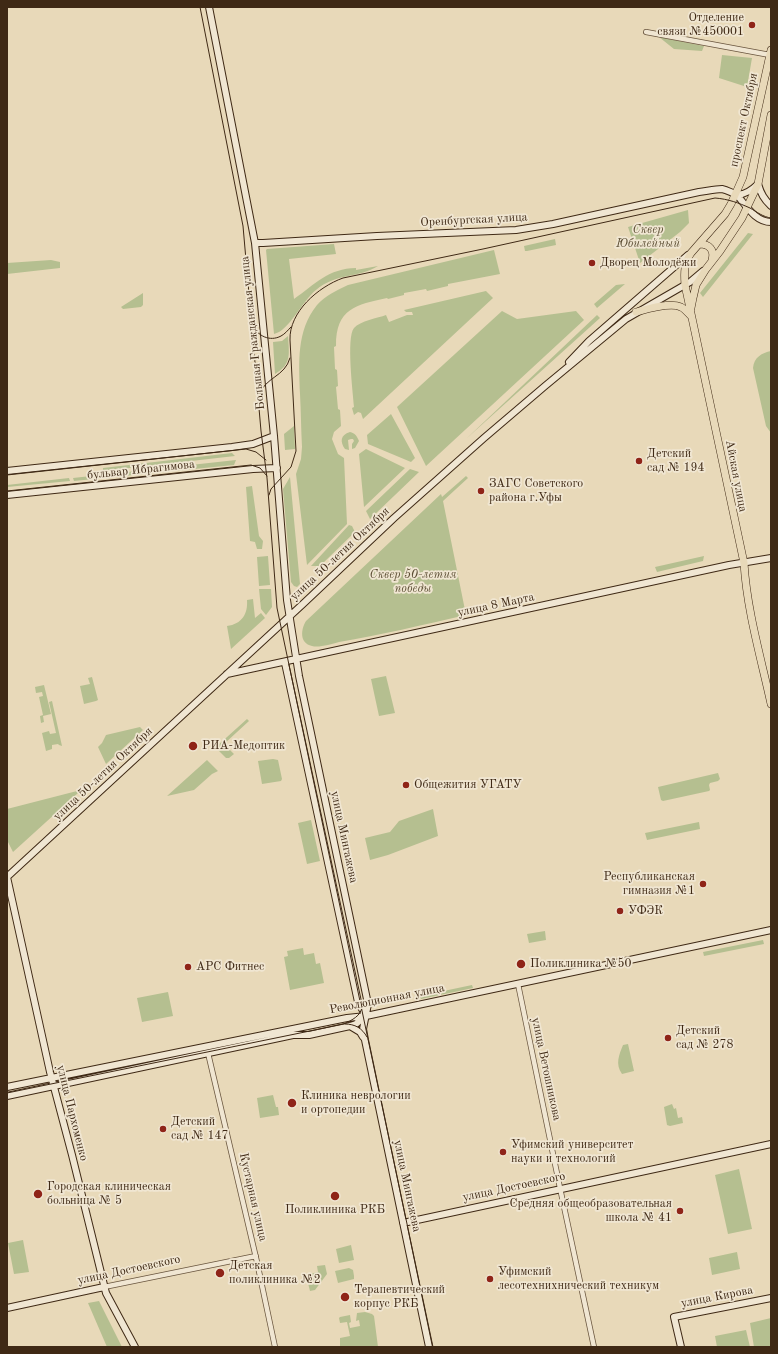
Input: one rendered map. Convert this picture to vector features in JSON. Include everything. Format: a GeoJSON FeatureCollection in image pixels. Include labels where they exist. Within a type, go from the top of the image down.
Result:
{"type":"FeatureCollection","features":[{"type":"Feature","properties":{"kind":"main road","name":"Большая Гражданская улица"},"geometry":{"type":"LineString","coordinates":[[209,7],[255,243],[277,468],[287,600],[296,660]]}},
{"type":"Feature","properties":{"kind":"main road","name":"проспект Октября"},"geometry":{"type":"LineString","coordinates":[[736,194],[745,170],[771,52]]}},
{"type":"Feature","properties":{"kind":"main road"},"geometry":{"type":"LineString","coordinates":[[771,115],[758,184],[762,196],[771,206]]}},
{"type":"Feature","properties":{"kind":"main road"},"geometry":{"type":"LineString","coordinates":[[755,121],[770,123]]}},
{"type":"Feature","properties":{"kind":"main road"},"geometry":{"type":"LineString","coordinates":[[736,194],[748,192],[758,184]]}},
{"type":"Feature","properties":{"kind":"main road","name":"улица 50-летия Октября"},"geometry":{"type":"LineString","coordinates":[[691,316],[694,292],[708,266],[733,232],[758,184]]}},
{"type":"Feature","properties":{"kind":"main road","name":"Оренбургская улица"},"geometry":{"type":"LineString","coordinates":[[255,243],[516,230],[553,224],[699,192],[722,189],[736,194]]}},
{"type":"Feature","properties":{"kind":"main road"},"geometry":{"type":"LineString","coordinates":[[736,194],[760,221],[771,222]]}},
{"type":"Feature","properties":{"kind":"main road"},"geometry":{"type":"LineString","coordinates":[[545,386],[589,341],[676,267],[700,244],[725,214],[736,194]]}},
{"type":"Feature","properties":{"kind":"main road"},"geometry":{"type":"LineString","coordinates":[[700,244],[704,244],[711,249],[713,256],[708,266]]}},
{"type":"Feature","properties":{"kind":"main road","name":"Айская улица"},"geometry":{"type":"LineString","coordinates":[[691,253],[685,265],[684,285],[744,563],[751,613],[771,704]]}},
{"type":"Feature","properties":{"kind":"main road","name":"улица 50-летия Октября"},"geometry":{"type":"LineString","coordinates":[[7,877],[290,617],[394,518],[545,386],[610,331],[636,312],[684,285],[708,266]]}},
{"type":"Feature","properties":{"kind":"main road"},"geometry":{"type":"LineString","coordinates":[[636,312],[657,307],[675,305],[682,307],[691,316]]}},
{"type":"Feature","properties":{"kind":"main road","name":"бульвар Ибрагимова"},"geometry":{"type":"LineString","coordinates":[[7,471],[232,447],[253,444],[274,436]]}},
{"type":"Feature","properties":{"kind":"main road","name":"бульвар Ибрагимова"},"geometry":{"type":"LineString","coordinates":[[7,495],[253,469],[266,470],[277,468]]}},
{"type":"Feature","properties":{"kind":"main road","name":"улица 8 Марта"},"geometry":{"type":"LineString","coordinates":[[227,674],[771,558]]}},
{"type":"Feature","properties":{"kind":"main road","name":"улица Мингажева"},"geometry":{"type":"LineString","coordinates":[[296,660],[368,1004],[363,1029],[429,1347]]}},
{"type":"Feature","properties":{"kind":"main road"},"geometry":{"type":"LineString","coordinates":[[7,1096],[293,1035],[309,1035],[350,1026],[356,1024],[366,1016],[358,1002],[285,662]]}},
{"type":"Feature","properties":{"kind":"main road","name":"улица Пархоменко"},"geometry":{"type":"LineString","coordinates":[[7,877],[51,1078],[72,1155],[104,1287],[135,1347]]}},
{"type":"Feature","properties":{"kind":"main road","name":"Революционная улица"},"geometry":{"type":"LineString","coordinates":[[7,1087],[347,1018],[366,1016],[771,930]]}},
{"type":"Feature","properties":{"kind":"main road"},"geometry":{"type":"LineString","coordinates":[[350,1026],[360,1032],[365,1040]]}},
{"type":"Feature","properties":{"kind":"main road","name":"улица Достоевского"},"geometry":{"type":"LineString","coordinates":[[403,1222],[771,1144]]}},
{"type":"Feature","properties":{"kind":"main road","name":"улица Достоевского"},"geometry":{"type":"LineString","coordinates":[[7,1308],[104,1287]]}},
{"type":"Feature","properties":{"kind":"main road","name":"улица Кирова"},"geometry":{"type":"LineString","coordinates":[[681,1347],[674,1317],[771,1298]]}},
{"type":"Feature","properties":{"kind":"street"},"geometry":{"type":"LineString","coordinates":[[646,32],[771,52]]}},
{"type":"Feature","properties":{"kind":"street","name":"улица Ветошникова"},"geometry":{"type":"LineString","coordinates":[[518,984],[594,1347]]}},
{"type":"Feature","properties":{"kind":"street","name":"Кустарная улица"},"geometry":{"type":"LineString","coordinates":[[208,1053],[256,1256],[275,1347]]}},
{"type":"Feature","properties":{"kind":"street","name":"улица Достоевского"},"geometry":{"type":"LineString","coordinates":[[104,1287],[256,1256]]}},
{"type":"Feature","properties":{"kind":"green space"},"geometry":{"type":"Polygon","coordinates":[[[659,37],[704,46],[702,51],[674,49],[659,37]]]}},
{"type":"Feature","properties":{"kind":"green space"},"geometry":{"type":"Polygon","coordinates":[[[722,55],[752,58],[747,87],[719,78],[722,55]]]}},
{"type":"Feature","properties":{"kind":"green space","name":"Сквер Юбилейный"},"geometry":{"type":"Polygon","coordinates":[[[688,210],[689,223],[680,232],[640,263],[628,227],[688,210]]]}},
{"type":"Feature","properties":{"kind":"green space"},"geometry":{"type":"Polygon","coordinates":[[[748,233],[753,234],[703,297],[700,293],[748,233]]]}},
{"type":"Feature","properties":{"kind":"green space"},"geometry":{"type":"Polygon","coordinates":[[[555,239],[556,245],[525,251],[524,246],[555,239]]]}},
{"type":"Feature","properties":{"kind":"green space"},"geometry":{"type":"Polygon","coordinates":[[[334,244],[336,254],[289,259],[294,299],[322,278],[330,274],[346,269],[356,268],[356,270],[378,266],[371,270],[331,281],[316,290],[285,327],[280,332],[274,334],[266,250],[334,244]]]}},
{"type":"Feature","properties":{"kind":"green space"},"geometry":{"type":"Polygon","coordinates":[[[494,250],[500,274],[448,284],[448,286],[427,291],[426,289],[404,293],[404,295],[366,303],[350,310],[344,316],[340,323],[337,333],[336,346],[334,347],[335,369],[337,370],[338,386],[336,387],[341,426],[334,432],[332,439],[338,454],[344,458],[347,524],[307,565],[296,474],[301,459],[302,447],[299,359],[302,336],[310,315],[317,305],[324,299],[335,291],[348,285],[494,250]]]}},
{"type":"Feature","properties":{"kind":"green space"},"geometry":{"type":"Polygon","coordinates":[[[51,260],[60,262],[60,268],[7,274],[7,263],[51,260]]]}},
{"type":"Feature","properties":{"kind":"green space"},"geometry":{"type":"Polygon","coordinates":[[[625,284],[597,308],[594,304],[616,285],[625,284]]]}},
{"type":"Feature","properties":{"kind":"green space"},"geometry":{"type":"Polygon","coordinates":[[[486,291],[493,298],[363,419],[361,413],[358,412],[354,415],[352,408],[354,407],[351,378],[350,342],[354,328],[365,322],[386,315],[389,322],[407,315],[413,315],[412,312],[406,312],[404,310],[486,291]]]}},
{"type":"Feature","properties":{"kind":"green space"},"geometry":{"type":"Polygon","coordinates":[[[143,293],[143,305],[141,307],[123,309],[121,307],[143,293]]]}},
{"type":"Feature","properties":{"kind":"green space"},"geometry":{"type":"Polygon","coordinates":[[[502,311],[517,319],[576,311],[584,320],[426,466],[397,407],[502,311]]]}},
{"type":"Feature","properties":{"kind":"green space"},"geometry":{"type":"Polygon","coordinates":[[[597,315],[600,318],[466,439],[597,315]]]}},
{"type":"Feature","properties":{"kind":"green space"},"geometry":{"type":"Polygon","coordinates":[[[288,336],[289,353],[287,362],[275,374],[273,342],[282,341],[288,336]]]}},
{"type":"Feature","properties":{"kind":"green space"},"geometry":{"type":"Polygon","coordinates":[[[771,351],[771,433],[766,426],[753,368],[755,361],[759,356],[771,351]]]}},
{"type":"Feature","properties":{"kind":"green space"},"geometry":{"type":"Polygon","coordinates":[[[391,414],[415,458],[411,462],[368,444],[367,435],[391,414]]]}},
{"type":"Feature","properties":{"kind":"green space"},"geometry":{"type":"Polygon","coordinates":[[[294,426],[295,449],[285,450],[284,434],[294,426]]]}},
{"type":"Feature","properties":{"kind":"green space"},"geometry":{"type":"Polygon","coordinates":[[[350,432],[356,435],[359,441],[355,448],[352,449],[352,444],[354,441],[353,439],[348,440],[349,450],[345,449],[342,444],[342,439],[344,435],[350,432]]]}},
{"type":"Feature","properties":{"kind":"green space"},"geometry":{"type":"Polygon","coordinates":[[[366,449],[405,468],[364,507],[359,454],[366,449]]]}},
{"type":"Feature","properties":{"kind":"green space"},"geometry":{"type":"Polygon","coordinates":[[[232,453],[235,456],[103,471],[103,468],[232,453]]]}},
{"type":"Feature","properties":{"kind":"green space"},"geometry":{"type":"Polygon","coordinates":[[[236,460],[234,465],[74,481],[73,478],[236,460]]]}},
{"type":"Feature","properties":{"kind":"green space"},"geometry":{"type":"Polygon","coordinates":[[[410,469],[419,472],[370,519],[366,511],[410,469]]]}},
{"type":"Feature","properties":{"kind":"green space","name":"Сквер 50-летия победы"},"geometry":{"type":"Polygon","coordinates":[[[466,476],[468,478],[443,501],[466,615],[322,646],[312,646],[305,642],[302,632],[306,621],[441,494],[442,497],[466,476]]]}},
{"type":"Feature","properties":{"kind":"green space"},"geometry":{"type":"Polygon","coordinates":[[[290,477],[300,584],[297,587],[291,582],[283,489],[290,477]]]}},
{"type":"Feature","properties":{"kind":"green space"},"geometry":{"type":"Polygon","coordinates":[[[69,478],[70,481],[7,487],[7,485],[69,478]]]}},
{"type":"Feature","properties":{"kind":"green space"},"geometry":{"type":"Polygon","coordinates":[[[252,486],[259,536],[263,541],[262,549],[257,549],[255,542],[250,541],[246,487],[252,486]]]}},
{"type":"Feature","properties":{"kind":"green space"},"geometry":{"type":"Polygon","coordinates":[[[349,525],[352,526],[355,532],[320,566],[311,566],[349,525]]]}},
{"type":"Feature","properties":{"kind":"green space"},"geometry":{"type":"Polygon","coordinates":[[[268,556],[270,585],[259,586],[257,557],[268,556]]]}},
{"type":"Feature","properties":{"kind":"green space"},"geometry":{"type":"Polygon","coordinates":[[[704,556],[703,561],[657,572],[655,567],[704,556]]]}},
{"type":"Feature","properties":{"kind":"green space"},"geometry":{"type":"Polygon","coordinates":[[[259,589],[271,589],[272,607],[266,615],[261,609],[259,589]]]}},
{"type":"Feature","properties":{"kind":"green space"},"geometry":{"type":"Polygon","coordinates":[[[253,599],[255,618],[261,613],[265,618],[231,649],[227,626],[237,623],[243,618],[247,600],[253,599]]]}},
{"type":"Feature","properties":{"kind":"green space"},"geometry":{"type":"Polygon","coordinates":[[[386,676],[395,713],[379,716],[371,679],[386,676]]]}},
{"type":"Feature","properties":{"kind":"green space"},"geometry":{"type":"Polygon","coordinates":[[[92,677],[98,700],[84,704],[80,686],[90,684],[88,678],[92,677]]]}},
{"type":"Feature","properties":{"kind":"green space"},"geometry":{"type":"Polygon","coordinates":[[[44,685],[51,714],[43,716],[44,722],[41,723],[40,716],[43,715],[39,697],[43,696],[42,692],[36,693],[35,687],[44,685]]]}},
{"type":"Feature","properties":{"kind":"green space"},"geometry":{"type":"Polygon","coordinates":[[[52,701],[62,746],[58,744],[52,745],[52,749],[46,751],[42,733],[49,731],[50,734],[56,733],[49,702],[52,701]]]}},
{"type":"Feature","properties":{"kind":"green space"},"geometry":{"type":"Polygon","coordinates":[[[247,719],[249,721],[224,744],[234,754],[229,758],[226,758],[218,750],[217,746],[247,719]]]}},
{"type":"Feature","properties":{"kind":"green space"},"geometry":{"type":"Polygon","coordinates":[[[140,727],[143,730],[106,764],[98,747],[106,735],[140,727]]]}},
{"type":"Feature","properties":{"kind":"green space"},"geometry":{"type":"Polygon","coordinates":[[[273,759],[278,760],[282,779],[281,781],[262,784],[258,761],[273,759]]]}},
{"type":"Feature","properties":{"kind":"green space"},"geometry":{"type":"Polygon","coordinates":[[[207,760],[218,771],[212,774],[194,790],[167,796],[207,760]]]}},
{"type":"Feature","properties":{"kind":"green space"},"geometry":{"type":"Polygon","coordinates":[[[718,773],[720,779],[710,783],[709,791],[663,801],[661,800],[658,787],[718,773]]]}},
{"type":"Feature","properties":{"kind":"green space"},"geometry":{"type":"Polygon","coordinates":[[[77,791],[78,793],[13,852],[7,840],[7,809],[77,791]]]}},
{"type":"Feature","properties":{"kind":"green space"},"geometry":{"type":"Polygon","coordinates":[[[433,809],[438,836],[388,855],[370,860],[365,838],[390,832],[399,821],[433,809]]]}},
{"type":"Feature","properties":{"kind":"green space"},"geometry":{"type":"Polygon","coordinates":[[[311,820],[320,861],[307,864],[298,823],[311,820]]]}},
{"type":"Feature","properties":{"kind":"green space"},"geometry":{"type":"Polygon","coordinates":[[[699,822],[700,829],[647,840],[645,833],[699,822]]]}},
{"type":"Feature","properties":{"kind":"green space"},"geometry":{"type":"Polygon","coordinates":[[[545,931],[546,940],[529,943],[527,934],[545,931]]]}},
{"type":"Feature","properties":{"kind":"green space"},"geometry":{"type":"Polygon","coordinates":[[[763,940],[764,944],[704,956],[703,952],[763,940]]]}},
{"type":"Feature","properties":{"kind":"green space"},"geometry":{"type":"Polygon","coordinates":[[[303,948],[304,955],[314,953],[316,964],[320,963],[324,983],[290,990],[284,957],[288,956],[287,951],[303,948]]]}},
{"type":"Feature","properties":{"kind":"green space"},"geometry":{"type":"Polygon","coordinates":[[[472,985],[473,988],[421,999],[420,996],[472,985]]]}},
{"type":"Feature","properties":{"kind":"green space"},"geometry":{"type":"Polygon","coordinates":[[[168,992],[173,1016],[142,1022],[137,998],[168,992]]]}},
{"type":"Feature","properties":{"kind":"green space"},"geometry":{"type":"Polygon","coordinates":[[[628,1044],[634,1071],[622,1074],[618,1063],[619,1056],[623,1045],[628,1044]]]}},
{"type":"Feature","properties":{"kind":"green space"},"geometry":{"type":"Polygon","coordinates":[[[273,1095],[276,1107],[278,1107],[279,1115],[260,1118],[257,1098],[273,1095]]]}},
{"type":"Feature","properties":{"kind":"green space"},"geometry":{"type":"Polygon","coordinates":[[[672,1104],[674,1109],[676,1108],[678,1118],[682,1117],[683,1123],[670,1126],[667,1125],[664,1107],[672,1104]]]}},
{"type":"Feature","properties":{"kind":"green space"},"geometry":{"type":"Polygon","coordinates":[[[739,1169],[752,1229],[728,1234],[715,1175],[739,1169]]]}},
{"type":"Feature","properties":{"kind":"green space"},"geometry":{"type":"Polygon","coordinates":[[[23,1240],[29,1272],[14,1274],[8,1243],[23,1240]]]}},
{"type":"Feature","properties":{"kind":"green space"},"geometry":{"type":"Polygon","coordinates":[[[351,1245],[354,1260],[339,1263],[336,1249],[351,1245]]]}},
{"type":"Feature","properties":{"kind":"green space"},"geometry":{"type":"Polygon","coordinates":[[[737,1252],[740,1269],[712,1275],[709,1258],[737,1252]]]}},
{"type":"Feature","properties":{"kind":"green space"},"geometry":{"type":"Polygon","coordinates":[[[325,1265],[327,1274],[315,1290],[310,1291],[306,1275],[318,1272],[317,1266],[325,1265]]]}},
{"type":"Feature","properties":{"kind":"green space"},"geometry":{"type":"Polygon","coordinates":[[[349,1268],[353,1270],[354,1279],[338,1283],[335,1271],[349,1268]]]}},
{"type":"Feature","properties":{"kind":"green space"},"geometry":{"type":"Polygon","coordinates":[[[99,1301],[122,1347],[107,1347],[88,1303],[99,1301]]]}},
{"type":"Feature","properties":{"kind":"green space"},"geometry":{"type":"Polygon","coordinates":[[[365,1312],[374,1316],[378,1347],[340,1347],[340,1338],[350,1336],[347,1322],[340,1323],[339,1318],[350,1315],[350,1328],[360,1326],[359,1320],[356,1321],[357,1313],[365,1312]]]}},
{"type":"Feature","properties":{"kind":"green space"},"geometry":{"type":"Polygon","coordinates":[[[771,1318],[771,1347],[754,1347],[750,1323],[771,1318]]]}},
{"type":"Feature","properties":{"kind":"green space"},"geometry":{"type":"Polygon","coordinates":[[[746,1330],[750,1347],[717,1347],[715,1336],[746,1330]]]}},
{"type":"Feature","properties":{"kind":"tram line"},"geometry":{"type":"LineString","coordinates":[[200,7],[243,226],[261,431],[267,478],[277,608],[433,1347]]}},
{"type":"Feature","properties":{"kind":"tram line"},"geometry":{"type":"LineString","coordinates":[[269,495],[271,489],[291,467],[296,451],[290,340],[294,320],[300,310],[315,294],[334,282],[343,278],[715,198],[738,203],[771,218]]}},
{"type":"Feature","properties":{"kind":"tram line"},"geometry":{"type":"LineString","coordinates":[[253,325],[261,335],[268,338],[277,338],[291,327]]}},
{"type":"Feature","properties":{"kind":"tram line"},"geometry":{"type":"LineString","coordinates":[[259,395],[266,384],[284,369],[290,358]]}},
{"type":"Feature","properties":{"kind":"tram line"},"geometry":{"type":"LineString","coordinates":[[7,475],[246,449],[256,452],[266,460]]}},
{"type":"Feature","properties":{"kind":"tram line"},"geometry":{"type":"LineString","coordinates":[[7,491],[251,465],[260,468],[267,476]]}},
{"type":"Feature","properties":{"kind":"tram line"},"geometry":{"type":"LineString","coordinates":[[7,1093],[344,1024],[358,1015],[362,1007]]}},
{"type":"Feature","properties":{"kind":"tram line"},"geometry":{"type":"LineString","coordinates":[[345,1024],[358,1027],[367,1037]]}},
{"type":"Feature","properties":{"kind":"place","name":"Отделение связи №450001"},"geometry":{"type":"Point","coordinates":[752,25]}},
{"type":"Feature","properties":{"kind":"place","name":"Дворец Молодёжи"},"geometry":{"type":"Point","coordinates":[592,263]}},
{"type":"Feature","properties":{"kind":"place","name":"Детский сад № 194"},"geometry":{"type":"Point","coordinates":[639,461]}},
{"type":"Feature","properties":{"kind":"place","name":"ЗАГС Советского района г.Уфы"},"geometry":{"type":"Point","coordinates":[481,491]}},
{"type":"Feature","properties":{"kind":"place","name":"РИА-Медоптик"},"geometry":{"type":"Point","coordinates":[193,746]}},
{"type":"Feature","properties":{"kind":"place","name":"Общежития УГАТУ"},"geometry":{"type":"Point","coordinates":[406,785]}},
{"type":"Feature","properties":{"kind":"place","name":"Республиканская гимназия №1"},"geometry":{"type":"Point","coordinates":[703,884]}},
{"type":"Feature","properties":{"kind":"place","name":"УФЭК"},"geometry":{"type":"Point","coordinates":[620,911]}},
{"type":"Feature","properties":{"kind":"place","name":"Поликлиника №50"},"geometry":{"type":"Point","coordinates":[521,964]}},
{"type":"Feature","properties":{"kind":"place","name":"АРС Фитнес"},"geometry":{"type":"Point","coordinates":[188,967]}},
{"type":"Feature","properties":{"kind":"place","name":"Детский сад № 278"},"geometry":{"type":"Point","coordinates":[668,1038]}},
{"type":"Feature","properties":{"kind":"place","name":"Клиника неврологии и ортопедии"},"geometry":{"type":"Point","coordinates":[292,1103]}},
{"type":"Feature","properties":{"kind":"place","name":"Детский сад № 147"},"geometry":{"type":"Point","coordinates":[163,1129]}},
{"type":"Feature","properties":{"kind":"place","name":"Уфимский университет науки и технологий"},"geometry":{"type":"Point","coordinates":[503,1152]}},
{"type":"Feature","properties":{"kind":"place","name":"Городская клиническая больница № 5"},"geometry":{"type":"Point","coordinates":[38,1194]}},
{"type":"Feature","properties":{"kind":"place","name":"Поликлиника РКБ"},"geometry":{"type":"Point","coordinates":[335,1196]}},
{"type":"Feature","properties":{"kind":"place","name":"Средняя общеобразовательная школа № 41"},"geometry":{"type":"Point","coordinates":[680,1211]}},
{"type":"Feature","properties":{"kind":"place","name":"Детская поликлиника №2"},"geometry":{"type":"Point","coordinates":[220,1273]}},
{"type":"Feature","properties":{"kind":"place","name":"Уфимский лесотехнихнический техникум"},"geometry":{"type":"Point","coordinates":[490,1279]}},
{"type":"Feature","properties":{"kind":"place","name":"Терапевтический корпус РКБ"},"geometry":{"type":"Point","coordinates":[345,1297]}}]}
